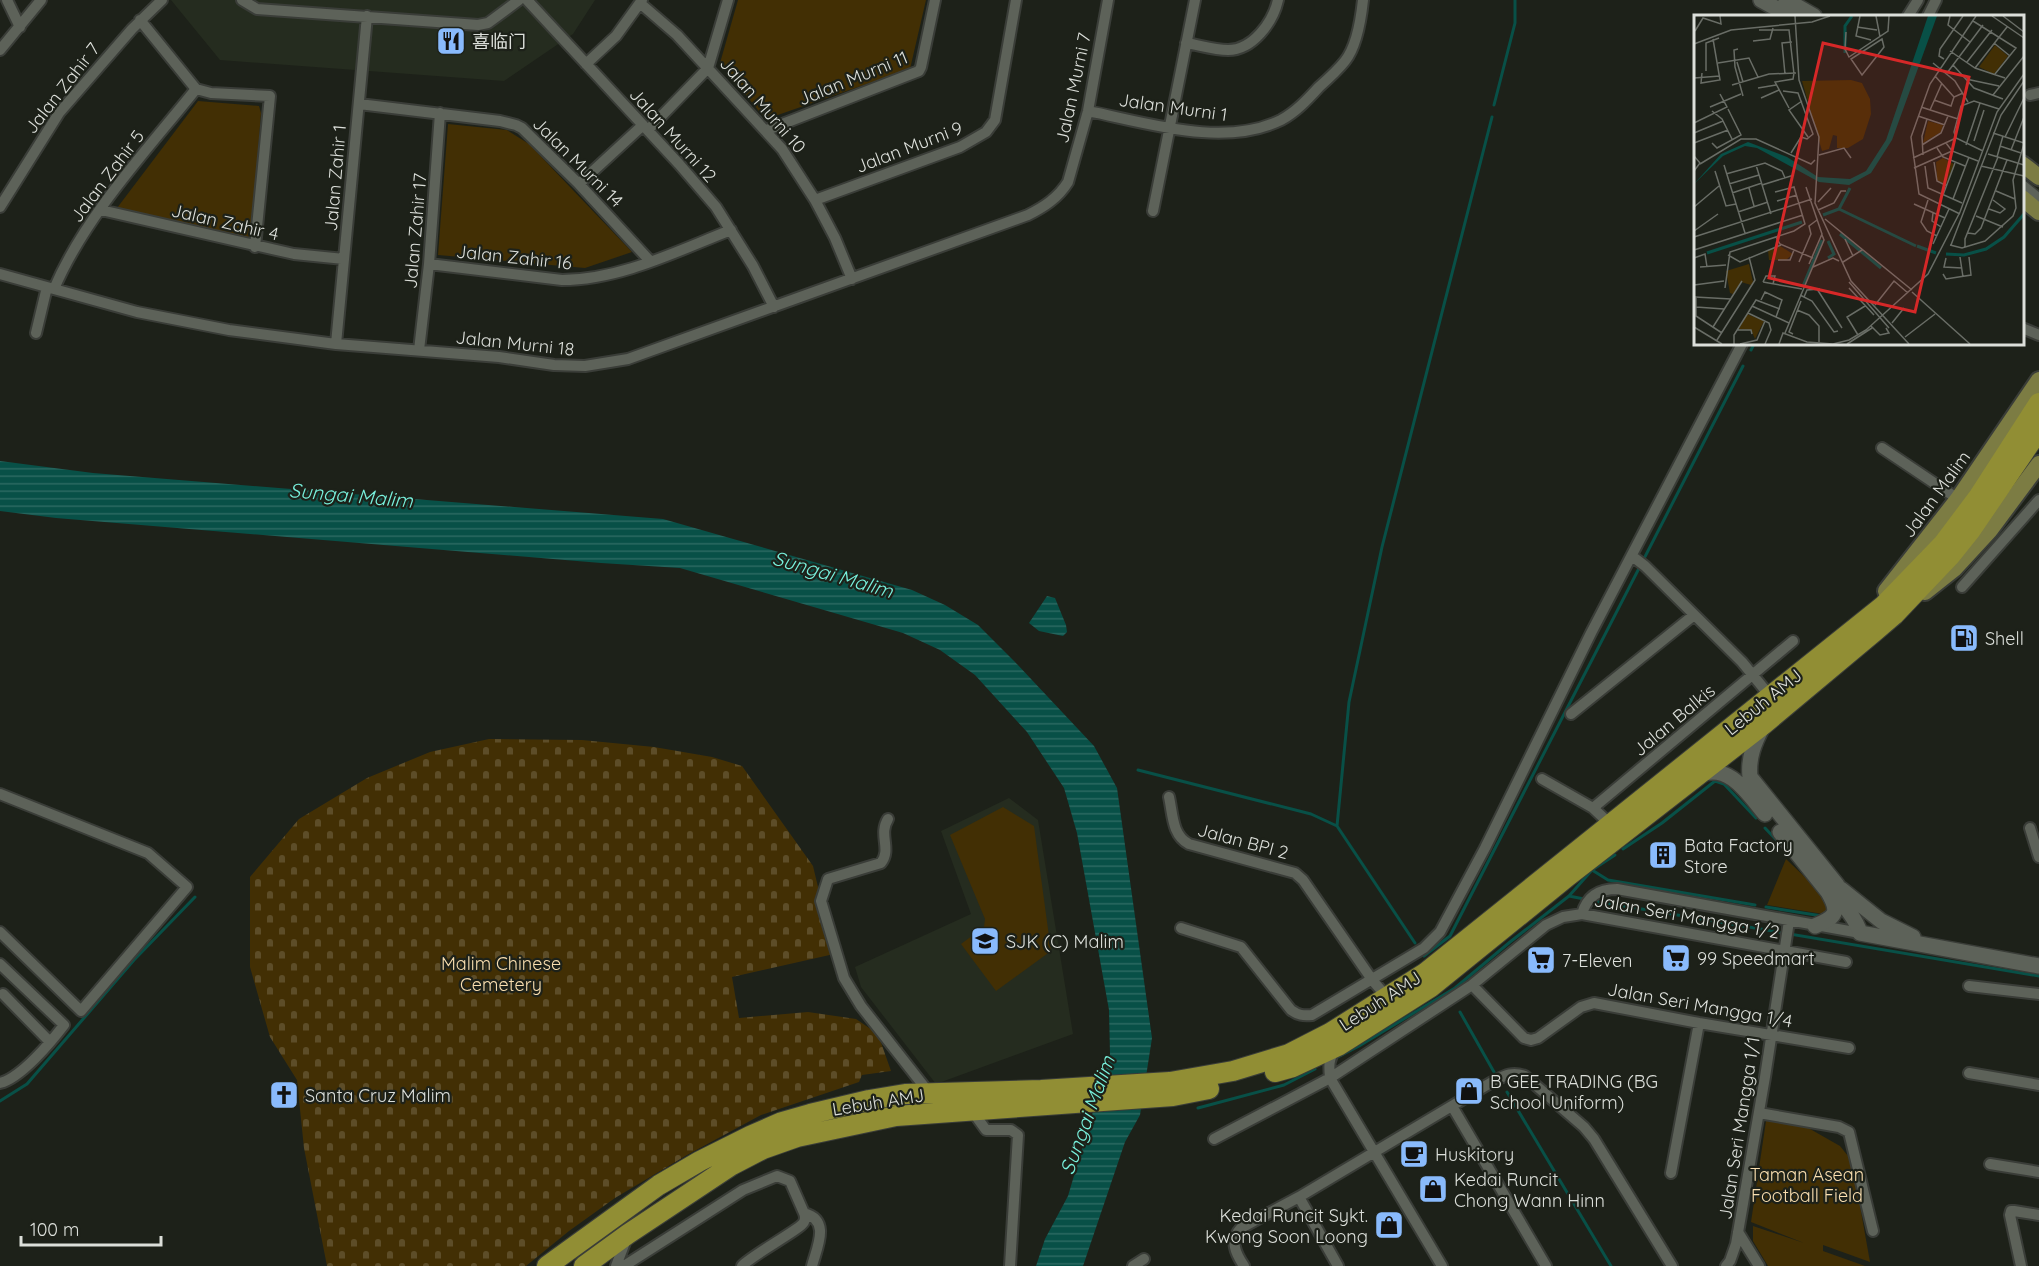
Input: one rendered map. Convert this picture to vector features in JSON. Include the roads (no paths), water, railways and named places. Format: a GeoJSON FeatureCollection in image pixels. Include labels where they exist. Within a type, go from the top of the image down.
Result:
{"type":"FeatureCollection","features":[{"type":"Feature","properties":{"kind":"highway","name":"Lebuh AMJ"},"geometry":{"type":"LineString","coordinates":[[1172,1089],[1289,1054],[1330,1033],[1425,973],[1884,605],[1943,544],[1979,496],[2039,403]]}},
{"type":"Feature","properties":{"kind":"highway","name":"Lebuh AMJ"},"geometry":{"type":"LineString","coordinates":[[547,1266],[659,1185],[700,1161],[782,1122],[846,1105],[905,1094],[1043,1098],[1230,1085],[1293,1067],[1346,1041],[1431,987],[1567,877],[1764,724],[1887,621],[1934,574],[1964,515],[2039,430]]}},
{"type":"Feature","properties":{"kind":"highway","name":"Lebuh AMJ"},"geometry":{"type":"LineString","coordinates":[[584,1266],[732,1165],[763,1149],[797,1137],[896,1116],[973,1112],[1043,1098]]}},
{"type":"Feature","properties":{"kind":"main road"},"geometry":{"type":"LineString","coordinates":[[2024,166],[2039,177]]}},
{"type":"Feature","properties":{"kind":"main road"},"geometry":{"type":"LineString","coordinates":[[2024,200],[2039,212]]}},
{"type":"Feature","properties":{"kind":"main road","name":"Jalan Malim"},"geometry":{"type":"LineString","coordinates":[[1964,515],[2039,380]]}},
{"type":"Feature","properties":{"kind":"main road"},"geometry":{"type":"LineString","coordinates":[[1887,621],[1954,569],[2000,518],[2039,464]]}},
{"type":"Feature","properties":{"kind":"street"},"geometry":{"type":"LineString","coordinates":[[7,0],[20,27]]}},
{"type":"Feature","properties":{"kind":"street"},"geometry":{"type":"LineString","coordinates":[[0,50],[41,0]]}},
{"type":"Feature","properties":{"kind":"street","name":"Jalan Zahir 7"},"geometry":{"type":"LineString","coordinates":[[0,207],[4,192],[59,113],[140,20],[162,0]]}},
{"type":"Feature","properties":{"kind":"street"},"geometry":{"type":"LineString","coordinates":[[242,0],[257,9],[483,25],[519,0]]}},
{"type":"Feature","properties":{"kind":"street","name":"Jalan Murni 12"},"geometry":{"type":"LineString","coordinates":[[527,0],[716,207],[753,266],[774,307]]}},
{"type":"Feature","properties":{"kind":"street"},"geometry":{"type":"LineString","coordinates":[[579,184],[708,68],[728,0]]}},
{"type":"Feature","properties":{"kind":"street","name":"Jalan Murni 11"},"geometry":{"type":"LineString","coordinates":[[767,130],[919,71],[935,0]]}},
{"type":"Feature","properties":{"kind":"street","name":"Jalan Murni 9"},"geometry":{"type":"LineString","coordinates":[[815,200],[960,147],[986,132],[994,120],[1016,0]]}},
{"type":"Feature","properties":{"kind":"street","name":"Jalan Murni 7"},"geometry":{"type":"LineString","coordinates":[[1068,182],[1088,111],[1108,0]]}},
{"type":"Feature","properties":{"kind":"street"},"geometry":{"type":"LineString","coordinates":[[1153,211],[1195,0]]}},
{"type":"Feature","properties":{"kind":"street"},"geometry":{"type":"LineString","coordinates":[[1186,43],[1229,50],[1245,46],[1256,38],[1271,20],[1278,0]]}},
{"type":"Feature","properties":{"kind":"street","name":"Jalan Murni 1"},"geometry":{"type":"LineString","coordinates":[[1088,111],[1171,128],[1220,133],[1266,126],[1281,120],[1293,112],[1346,61],[1354,43],[1364,0]]}},
{"type":"Feature","properties":{"kind":"street"},"geometry":{"type":"LineString","coordinates":[[1761,0],[1788,15]]}},
{"type":"Feature","properties":{"kind":"street"},"geometry":{"type":"LineString","coordinates":[[1786,0],[1812,15]]}},
{"type":"Feature","properties":{"kind":"street"},"geometry":{"type":"LineString","coordinates":[[1909,15],[1918,0]]}},
{"type":"Feature","properties":{"kind":"street"},"geometry":{"type":"LineString","coordinates":[[1928,15],[1936,0]]}},
{"type":"Feature","properties":{"kind":"street"},"geometry":{"type":"LineString","coordinates":[[586,64],[616,36],[641,2]]}},
{"type":"Feature","properties":{"kind":"street","name":"Jalan Murni 10"},"geometry":{"type":"LineString","coordinates":[[641,2],[677,35],[767,130],[792,162],[835,238],[852,279]]}},
{"type":"Feature","properties":{"kind":"street","name":"Jalan Zahir 1"},"geometry":{"type":"LineString","coordinates":[[336,344],[367,16]]}},
{"type":"Feature","properties":{"kind":"street"},"geometry":{"type":"LineString","coordinates":[[140,20],[196,89],[211,93],[270,96],[255,246]]}},
{"type":"Feature","properties":{"kind":"street","name":"Jalan Zahir 5"},"geometry":{"type":"LineString","coordinates":[[36,333],[51,288],[65,263],[109,196],[196,89]]}},
{"type":"Feature","properties":{"kind":"street","name":"Jalan Murni 14"},"geometry":{"type":"LineString","coordinates":[[359,104],[441,113],[516,125],[579,184],[650,261]]}},
{"type":"Feature","properties":{"kind":"street","name":"Jalan Zahir 17"},"geometry":{"type":"LineString","coordinates":[[419,350],[429,264],[441,113]]}},
{"type":"Feature","properties":{"kind":"street"},"geometry":{"type":"LineString","coordinates":[[2024,175],[2039,186]]}},
{"type":"Feature","properties":{"kind":"street","name":"Jalan Murni 18"},"geometry":{"type":"LineString","coordinates":[[0,274],[136,312],[229,330],[336,344],[585,366],[646,354],[1035,212],[1050,203],[1068,182]]}},
{"type":"Feature","properties":{"kind":"street"},"geometry":{"type":"LineString","coordinates":[[2024,190],[2039,202]]}},
{"type":"Feature","properties":{"kind":"street","name":"Jalan Zahir 4"},"geometry":{"type":"LineString","coordinates":[[101,210],[294,254],[344,259]]}},
{"type":"Feature","properties":{"kind":"street","name":"Jalan Zahir 16"},"geometry":{"type":"LineString","coordinates":[[429,264],[570,280],[592,278],[650,261],[731,230]]}},
{"type":"Feature","properties":{"kind":"street"},"geometry":{"type":"LineString","coordinates":[[2024,329],[2039,335]]}},
{"type":"Feature","properties":{"kind":"street"},"geometry":{"type":"LineString","coordinates":[[1181,928],[1241,947],[1291,1010],[1297,1014],[1312,1015],[1373,981],[1424,948],[1440,932],[1639,561],[1742,345]]}},
{"type":"Feature","properties":{"kind":"street"},"geometry":{"type":"LineString","coordinates":[[1882,447],[1964,515]]}},
{"type":"Feature","properties":{"kind":"street"},"geometry":{"type":"LineString","coordinates":[[1962,587],[2039,500]]}},
{"type":"Feature","properties":{"kind":"street"},"geometry":{"type":"LineString","coordinates":[[1639,561],[1694,615],[1770,696]]}},
{"type":"Feature","properties":{"kind":"street"},"geometry":{"type":"LineString","coordinates":[[1570,714],[1694,615]]}},
{"type":"Feature","properties":{"kind":"street","name":"Jalan Balkis"},"geometry":{"type":"LineString","coordinates":[[1593,808],[1793,641]]}},
{"type":"Feature","properties":{"kind":"street"},"geometry":{"type":"LineString","coordinates":[[1764,724],[1752,751],[1750,777],[1855,918],[1860,933]]}},
{"type":"Feature","properties":{"kind":"street"},"geometry":{"type":"LineString","coordinates":[[1699,775],[1706,772],[1728,775],[1835,892],[1904,934],[1943,949]]}},
{"type":"Feature","properties":{"kind":"street"},"geometry":{"type":"LineString","coordinates":[[1542,780],[1593,808],[1610,824]]}},
{"type":"Feature","properties":{"kind":"street"},"geometry":{"type":"LineString","coordinates":[[0,794],[148,854],[187,887],[81,1011],[0,932]]}},
{"type":"Feature","properties":{"kind":"street","name":"Jalan BPI 2"},"geometry":{"type":"LineString","coordinates":[[1169,797],[1175,830],[1183,841],[1295,873],[1387,997]]}},
{"type":"Feature","properties":{"kind":"street"},"geometry":{"type":"LineString","coordinates":[[888,819],[884,826],[886,852],[881,863],[828,879],[821,901],[838,960],[853,995],[930,1094]]}},
{"type":"Feature","properties":{"kind":"street"},"geometry":{"type":"LineString","coordinates":[[2030,828],[2039,854]]}},
{"type":"Feature","properties":{"kind":"street"},"geometry":{"type":"LineString","coordinates":[[1584,909],[1596,893],[1607,889],[1617,889],[1787,935],[1825,922],[1835,914],[1835,892]]}},
{"type":"Feature","properties":{"kind":"street","name":"Jalan Seri Mangga 1/2"},"geometry":{"type":"LineString","coordinates":[[1214,1139],[1330,1078],[1472,985],[1546,925],[1584,909],[1787,935],[1846,962]]}},
{"type":"Feature","properties":{"kind":"street"},"geometry":{"type":"LineString","coordinates":[[1815,926],[2039,966]]}},
{"type":"Feature","properties":{"kind":"street","name":"Jalan Seri Mangga 1/1"},"geometry":{"type":"LineString","coordinates":[[1726,1266],[1733,1255],[1738,1232],[1787,935]]}},
{"type":"Feature","properties":{"kind":"street"},"geometry":{"type":"LineString","coordinates":[[0,964],[64,1025],[30,1063],[0,1083]]}},
{"type":"Feature","properties":{"kind":"street","name":"Jalan Seri Mangga 1/4"},"geometry":{"type":"LineString","coordinates":[[1472,985],[1524,1038],[1530,1040],[1538,1038],[1587,1003],[1594,1003],[1849,1048]]}},
{"type":"Feature","properties":{"kind":"street"},"geometry":{"type":"LineString","coordinates":[[1969,986],[2039,994]]}},
{"type":"Feature","properties":{"kind":"street"},"geometry":{"type":"LineString","coordinates":[[3,994],[50,1042]]}},
{"type":"Feature","properties":{"kind":"street"},"geometry":{"type":"LineString","coordinates":[[1671,1173],[1699,1023]]}},
{"type":"Feature","properties":{"kind":"street"},"geometry":{"type":"LineString","coordinates":[[1330,1078],[1331,1056],[1346,1041]]}},
{"type":"Feature","properties":{"kind":"street"},"geometry":{"type":"LineString","coordinates":[[1306,1061],[1316,1065],[1330,1078],[1442,1266]]}},
{"type":"Feature","properties":{"kind":"street"},"geometry":{"type":"LineString","coordinates":[[1969,1073],[2039,1085]]}},
{"type":"Feature","properties":{"kind":"street"},"geometry":{"type":"LineString","coordinates":[[1244,1266],[1234,1244],[1240,1228],[1299,1197],[1373,1151],[1507,1074],[1513,1074],[1525,1076],[1584,1127],[1594,1139],[1672,1266]]}},
{"type":"Feature","properties":{"kind":"street"},"geometry":{"type":"LineString","coordinates":[[1452,1106],[1546,1266]]}},
{"type":"Feature","properties":{"kind":"street"},"geometry":{"type":"LineString","coordinates":[[973,1112],[986,1130],[1011,1130],[1018,1135],[1010,1266]]}},
{"type":"Feature","properties":{"kind":"street"},"geometry":{"type":"LineString","coordinates":[[1759,1113],[1839,1127],[1850,1132],[1873,1231]]}},
{"type":"Feature","properties":{"kind":"street"},"geometry":{"type":"LineString","coordinates":[[1990,1164],[2039,1172]]}},
{"type":"Feature","properties":{"kind":"street"},"geometry":{"type":"LineString","coordinates":[[624,1266],[743,1190],[777,1176],[790,1181],[804,1213],[802,1225],[741,1266]]}},
{"type":"Feature","properties":{"kind":"street"},"geometry":{"type":"LineString","coordinates":[[1299,1197],[1338,1266]]}},
{"type":"Feature","properties":{"kind":"street"},"geometry":{"type":"LineString","coordinates":[[2021,1266],[2010,1215],[2014,1210],[2039,1215]]}},
{"type":"Feature","properties":{"kind":"street"},"geometry":{"type":"LineString","coordinates":[[804,1213],[816,1218],[820,1229],[812,1266]]}},
{"type":"Feature","properties":{"kind":"street"},"geometry":{"type":"LineString","coordinates":[[1738,1232],[1759,1266]]}},
{"type":"Feature","properties":{"kind":"street"},"geometry":{"type":"LineString","coordinates":[[616,1266],[628,1234]]}},
{"type":"Feature","properties":{"kind":"street"},"geometry":{"type":"LineString","coordinates":[[1134,1266],[1145,1260]]}},
{"type":"Feature","properties":{"kind":"water","name":"Sungai Malim"},"geometry":{"type":"Polygon","coordinates":[[[0,461],[93,473],[663,519],[912,590],[945,605],[978,625],[1094,746],[1117,788],[1152,1038],[1140,1115],[1125,1142],[1083,1266],[1036,1266],[1045,1239],[1068,1196],[1110,1054],[1109,1010],[1077,833],[1064,788],[1027,732],[975,675],[940,650],[903,633],[680,568],[56,518],[0,511],[0,461]]]}},
{"type":"Feature","properties":{"kind":"water"},"geometry":{"type":"Polygon","coordinates":[[[1047,596],[1055,598],[1066,625],[1067,632],[1063,636],[1039,631],[1029,623],[1047,596]]]}},
{"type":"Feature","properties":{"kind":"waterway"},"geometry":{"type":"LineString","coordinates":[[1494,105],[1515,23],[1515,0]]}},
{"type":"Feature","properties":{"kind":"waterway"},"geometry":{"type":"LineString","coordinates":[[1337,826],[1349,702],[1382,547],[1492,117]]}},
{"type":"Feature","properties":{"kind":"waterway"},"geometry":{"type":"LineString","coordinates":[[1751,350],[1754,345]]}},
{"type":"Feature","properties":{"kind":"waterway"},"geometry":{"type":"LineString","coordinates":[[1424,956],[1450,936],[1743,366]]}},
{"type":"Feature","properties":{"kind":"waterway"},"geometry":{"type":"LineString","coordinates":[[1138,770],[1311,814],[1337,826],[1415,943]]}},
{"type":"Feature","properties":{"kind":"waterway"},"geometry":{"type":"LineString","coordinates":[[1623,849],[1662,823],[1715,781],[1724,784],[1756,818]]}},
{"type":"Feature","properties":{"kind":"waterway"},"geometry":{"type":"LineString","coordinates":[[1765,828],[1782,846]]}},
{"type":"Feature","properties":{"kind":"waterway"},"geometry":{"type":"LineString","coordinates":[[1338,1057],[1455,988],[1569,896],[1592,870],[1615,855]]}},
{"type":"Feature","properties":{"kind":"waterway"},"geometry":{"type":"LineString","coordinates":[[1592,870],[1608,880],[1755,905]]}},
{"type":"Feature","properties":{"kind":"waterway"},"geometry":{"type":"LineString","coordinates":[[1569,896],[1584,899]]}},
{"type":"Feature","properties":{"kind":"waterway"},"geometry":{"type":"LineString","coordinates":[[0,1101],[27,1084],[134,960],[195,897]]}},
{"type":"Feature","properties":{"kind":"waterway"},"geometry":{"type":"LineString","coordinates":[[1594,901],[2039,976]]}},
{"type":"Feature","properties":{"kind":"waterway"},"geometry":{"type":"LineString","coordinates":[[1766,907],[1822,916]]}},
{"type":"Feature","properties":{"kind":"waterway"},"geometry":{"type":"LineString","coordinates":[[1460,1012],[1494,1072]]}},
{"type":"Feature","properties":{"kind":"waterway"},"geometry":{"type":"LineString","coordinates":[[1198,1108],[1284,1085],[1315,1069]]}},
{"type":"Feature","properties":{"kind":"waterway"},"geometry":{"type":"LineString","coordinates":[[1507,1092],[1611,1266]]}},
{"type":"Feature","properties":{"kind":"place","name":"喜临门"},"geometry":{"type":"Point","coordinates":[451,41]}},
{"type":"Feature","properties":{"kind":"place","name":"Shell"},"geometry":{"type":"Point","coordinates":[1964,638]}},
{"type":"Feature","properties":{"kind":"place","name":"Bata Factory Store"},"geometry":{"type":"Point","coordinates":[1663,855]}},
{"type":"Feature","properties":{"kind":"place","name":"SJK (C) Malim"},"geometry":{"type":"Point","coordinates":[985,941]}},
{"type":"Feature","properties":{"kind":"place","name":"99 Speedmart"},"geometry":{"type":"Point","coordinates":[1676,958]}},
{"type":"Feature","properties":{"kind":"place","name":"7-Eleven"},"geometry":{"type":"Point","coordinates":[1541,960]}},
{"type":"Feature","properties":{"kind":"place","name":"B GEE TRADING (BG School Uniform)"},"geometry":{"type":"Point","coordinates":[1469,1091]}},
{"type":"Feature","properties":{"kind":"place","name":"Santa Cruz Malim"},"geometry":{"type":"Point","coordinates":[284,1095]}},
{"type":"Feature","properties":{"kind":"place","name":"Huskitory"},"geometry":{"type":"Point","coordinates":[1414,1154]}},
{"type":"Feature","properties":{"kind":"place","name":"Kedai Runcit Chong Wann Hinn"},"geometry":{"type":"Point","coordinates":[1433,1189]}},
{"type":"Feature","properties":{"kind":"place","name":"Kedai Runcit Sykt. Kwong Soon Loong"},"geometry":{"type":"Point","coordinates":[1389,1225]}},
{"type":"Feature","properties":{"kind":"park label","name":"Malim Chinese Cemetery"},"geometry":{"type":"Point","coordinates":[501,973]}},
{"type":"Feature","properties":{"kind":"park label","name":"Taman Asean Football Field"},"geometry":{"type":"Point","coordinates":[1807,1184]}}]}
